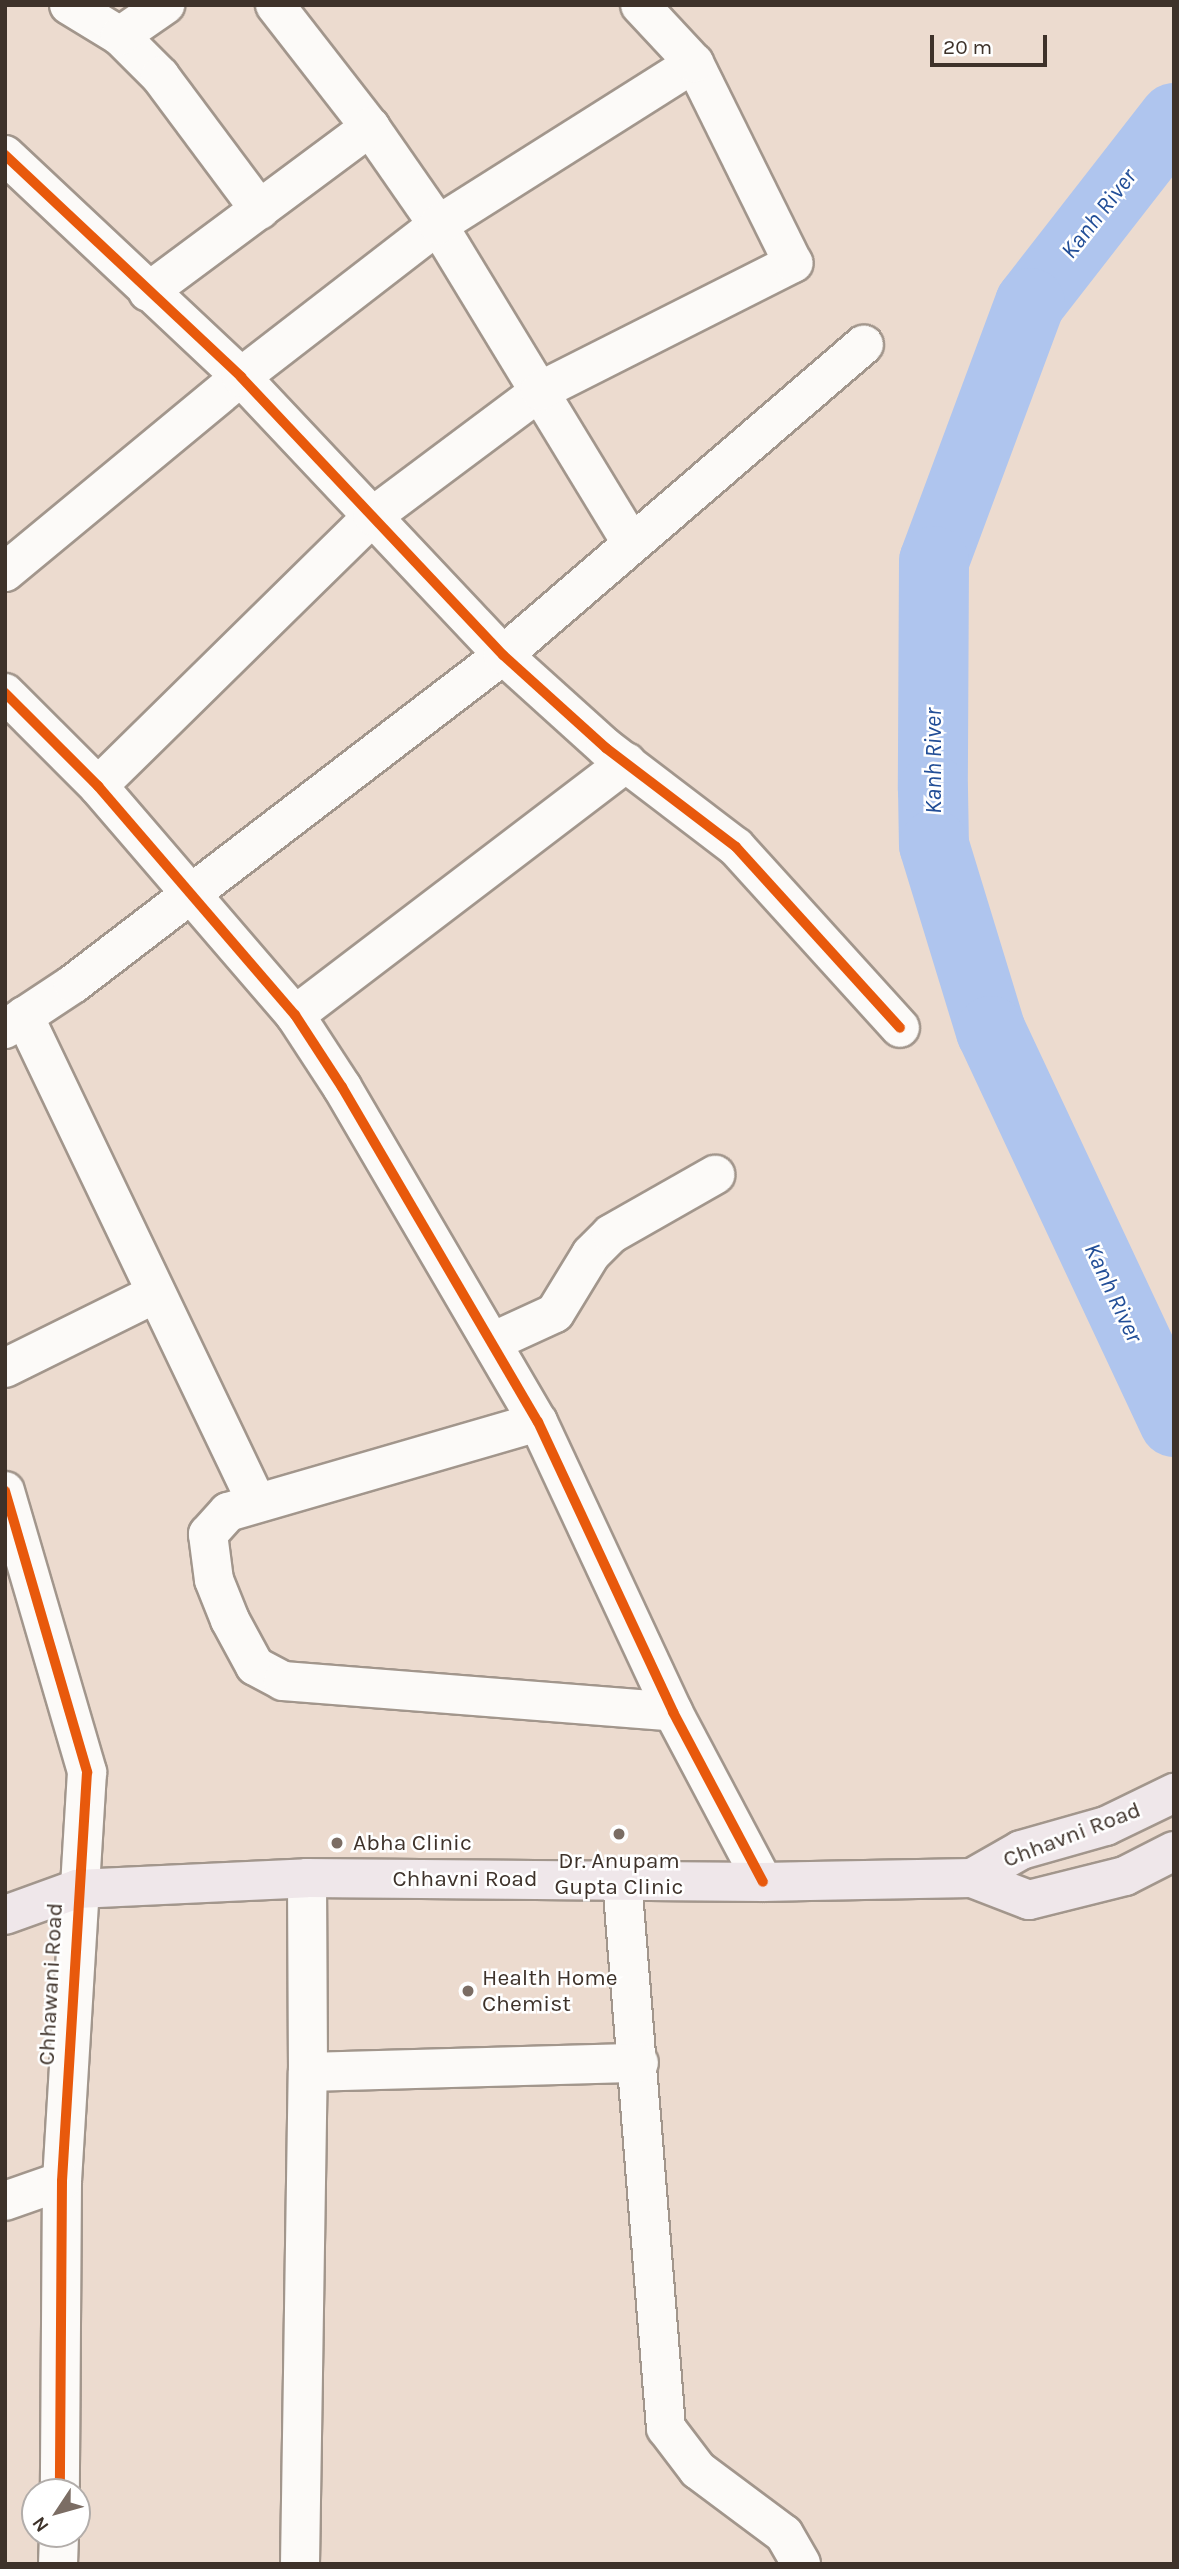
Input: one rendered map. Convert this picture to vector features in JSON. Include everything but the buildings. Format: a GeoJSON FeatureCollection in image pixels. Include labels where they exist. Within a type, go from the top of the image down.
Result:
{"type":"FeatureCollection","features":[{"type":"Feature","properties":{"kind":"main road","name":"Chhavni Road"},"geometry":{"type":"LineString","coordinates":[[972,1878],[1021,1850],[1106,1826],[1174,1793]]}},
{"type":"Feature","properties":{"kind":"main road","name":"Chhavni Road"},"geometry":{"type":"LineString","coordinates":[[5,1915],[77,1889],[307,1878],[763,1882],[972,1878],[1029,1900],[1125,1876],[1174,1851]]}},
{"type":"Feature","properties":{"kind":"street"},"geometry":{"type":"LineString","coordinates":[[69,5],[120,36],[160,76],[260,210]]}},
{"type":"Feature","properties":{"kind":"street"},"geometry":{"type":"LineString","coordinates":[[120,36],[165,5]]}},
{"type":"Feature","properties":{"kind":"street"},"geometry":{"type":"LineString","coordinates":[[275,5],[370,127],[438,225],[631,542]]}},
{"type":"Feature","properties":{"kind":"street"},"geometry":{"type":"LineString","coordinates":[[98,786],[373,516],[540,391],[793,263],[694,63],[640,5]]}},
{"type":"Feature","properties":{"kind":"street"},"geometry":{"type":"LineString","coordinates":[[5,572],[241,377],[438,225],[694,63]]}},
{"type":"Feature","properties":{"kind":"street"},"geometry":{"type":"LineString","coordinates":[[148,292],[370,127]]}},
{"type":"Feature","properties":{"kind":"street"},"geometry":{"type":"LineString","coordinates":[[5,155],[241,377],[503,655],[627,762],[736,847],[901,1028]]}},
{"type":"Feature","properties":{"kind":"street"},"geometry":{"type":"LineString","coordinates":[[256,1501],[155,1294],[14,1023],[73,984],[503,655],[863,344]]}},
{"type":"Feature","properties":{"kind":"street"},"geometry":{"type":"LineString","coordinates":[[5,693],[98,786],[188,894],[295,1015],[538,1422],[673,1712],[763,1882]]}},
{"type":"Feature","properties":{"kind":"street"},"geometry":{"type":"LineString","coordinates":[[295,1015],[627,762]]}},
{"type":"Feature","properties":{"kind":"street"},"geometry":{"type":"LineString","coordinates":[[492,1342],[555,1313],[591,1254],[611,1234],[715,1175]]}},
{"type":"Feature","properties":{"kind":"street"},"geometry":{"type":"LineString","coordinates":[[5,1368],[155,1294]]}},
{"type":"Feature","properties":{"kind":"street"},"geometry":{"type":"LineString","coordinates":[[538,1422],[256,1501],[228,1512],[208,1535],[214,1580],[255,1666],[284,1681],[673,1712]]}},
{"type":"Feature","properties":{"kind":"street","name":"Chhawani Road"},"geometry":{"type":"LineString","coordinates":[[5,1491],[86,1772],[77,1889],[62,2181],[60,2478]]}},
{"type":"Feature","properties":{"kind":"street"},"geometry":{"type":"LineString","coordinates":[[300,2564],[309,2072],[307,1878]]}},
{"type":"Feature","properties":{"kind":"street"},"geometry":{"type":"LineString","coordinates":[[622,1880],[639,2063],[666,2428],[698,2470],[784,2534],[801,2564]]}},
{"type":"Feature","properties":{"kind":"street"},"geometry":{"type":"LineString","coordinates":[[309,2072],[639,2063]]}},
{"type":"Feature","properties":{"kind":"street"},"geometry":{"type":"LineString","coordinates":[[5,2201],[62,2181]]}},
{"type":"Feature","properties":{"kind":"waterway","name":"Kanh River"},"geometry":{"type":"LineString","coordinates":[[1174,118],[1030,303],[934,561],[933,790],[934,845],[991,1031],[1174,1422]]}},
{"type":"Feature","properties":{"kind":"cycle path"},"geometry":{"type":"LineString","coordinates":[[5,155],[241,377],[503,655],[606,748],[736,847],[900,1028]]}},
{"type":"Feature","properties":{"kind":"cycle path"},"geometry":{"type":"LineString","coordinates":[[5,693],[98,786],[295,1015],[342,1087],[538,1422],[673,1712],[763,1882]]}},
{"type":"Feature","properties":{"kind":"cycle path"},"geometry":{"type":"LineString","coordinates":[[5,1491],[87,1772],[62,2181],[60,2478]]}},
{"type":"Feature","properties":{"kind":"place","name":"Dr. Anupam Gupta Clinic"},"geometry":{"type":"Point","coordinates":[619,1834]}},
{"type":"Feature","properties":{"kind":"place","name":"Abha Clinic"},"geometry":{"type":"Point","coordinates":[337,1843]}},
{"type":"Feature","properties":{"kind":"place","name":"Health Home Chemist"},"geometry":{"type":"Point","coordinates":[468,1991]}}]}
